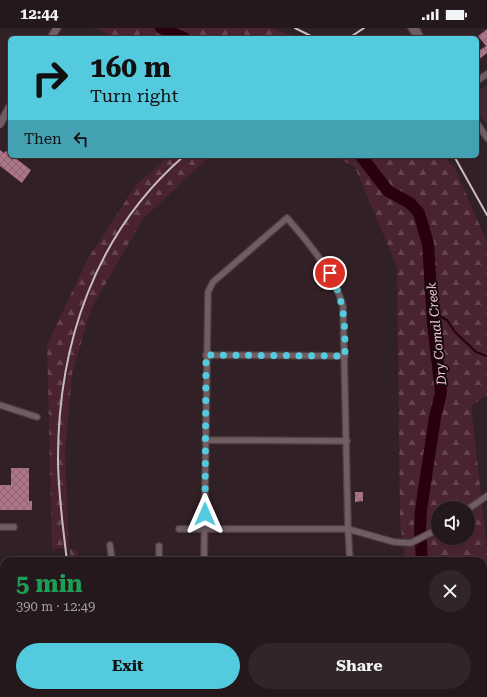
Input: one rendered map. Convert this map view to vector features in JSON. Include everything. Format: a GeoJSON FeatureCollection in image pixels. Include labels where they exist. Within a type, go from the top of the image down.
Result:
{"type":"FeatureCollection","features":[{"type":"Feature","properties":{"kind":"main road"},"geometry":{"type":"LineString","coordinates":[[0,124],[8,110]]}},
{"type":"Feature","properties":{"kind":"street"},"geometry":{"type":"LineString","coordinates":[[411,28],[417,36]]}},
{"type":"Feature","properties":{"kind":"street"},"geometry":{"type":"LineString","coordinates":[[479,126],[487,138]]}},
{"type":"Feature","properties":{"kind":"street"},"geometry":{"type":"LineString","coordinates":[[204,557],[208,292],[213,282],[287,218],[330,273],[338,290],[345,320],[350,557]]}},
{"type":"Feature","properties":{"kind":"street"},"geometry":{"type":"LineString","coordinates":[[206,355],[345,356]]}},
{"type":"Feature","properties":{"kind":"street"},"geometry":{"type":"LineString","coordinates":[[0,405],[36,417]]}},
{"type":"Feature","properties":{"kind":"street"},"geometry":{"type":"LineString","coordinates":[[205,440],[347,441]]}},
{"type":"Feature","properties":{"kind":"street"},"geometry":{"type":"LineString","coordinates":[[475,504],[487,496]]}},
{"type":"Feature","properties":{"kind":"street"},"geometry":{"type":"LineString","coordinates":[[0,527],[14,526]]}},
{"type":"Feature","properties":{"kind":"street"},"geometry":{"type":"LineString","coordinates":[[180,529],[348,529],[385,540],[411,543],[431,533]]}},
{"type":"Feature","properties":{"kind":"street"},"geometry":{"type":"LineString","coordinates":[[110,545],[112,557]]}},
{"type":"Feature","properties":{"kind":"street"},"geometry":{"type":"LineString","coordinates":[[159,546],[159,557]]}},
{"type":"Feature","properties":{"kind":"shaded area"},"geometry":{"type":"Polygon","coordinates":[[[487,85],[487,125],[479,114],[479,90],[487,85]]]}},
{"type":"Feature","properties":{"kind":"green space"},"geometry":{"type":"Polygon","coordinates":[[[94,28],[270,28],[293,36],[113,36],[94,28]]]}},
{"type":"Feature","properties":{"kind":"green space"},"geometry":{"type":"Polygon","coordinates":[[[167,158],[208,158],[143,219],[91,309],[72,374],[65,453],[69,548],[52,549],[47,345],[87,260],[136,185],[167,158]]]}},
{"type":"Feature","properties":{"kind":"green space"},"geometry":{"type":"Polygon","coordinates":[[[338,158],[445,158],[454,166],[487,242],[487,395],[471,406],[487,557],[404,557],[400,521],[397,267],[355,167],[338,158]]]}},
{"type":"Feature","properties":{"kind":"green space"},"geometry":{"type":"Polygon","coordinates":[[[69,548],[77,551],[78,557],[70,557],[69,548]]]}},
{"type":"Feature","properties":{"kind":"building"},"geometry":{"type":"Polygon","coordinates":[[[487,29],[487,53],[479,59],[479,51],[486,46],[478,36],[487,29]]]}},
{"type":"Feature","properties":{"kind":"building"},"geometry":{"type":"Polygon","coordinates":[[[0,150],[4,153],[6,151],[8,153],[8,158],[15,158],[31,170],[22,183],[0,166],[0,150]]]}},
{"type":"Feature","properties":{"kind":"building"},"geometry":{"type":"Polygon","coordinates":[[[11,468],[29,468],[29,501],[32,501],[32,510],[0,510],[0,485],[11,485],[11,468]]]}},
{"type":"Feature","properties":{"kind":"building"},"geometry":{"type":"Polygon","coordinates":[[[355,492],[363,492],[363,501],[355,502],[355,492]]]}},
{"type":"Feature","properties":{"kind":"waterway","name":"Dry Comal Creek"},"geometry":{"type":"LineString","coordinates":[[161,28],[179,36]]}},
{"type":"Feature","properties":{"kind":"waterway","name":"Dry Comal Creek"},"geometry":{"type":"LineString","coordinates":[[363,158],[388,191],[410,203],[419,213],[428,244],[433,323],[441,393],[435,417],[421,510],[420,528],[422,557]]}},
{"type":"Feature","properties":{"kind":"waterway"},"geometry":{"type":"LineString","coordinates":[[432,312],[447,320],[455,332],[476,352],[487,356]]}},
{"type":"Feature","properties":{"kind":"railway"},"geometry":{"type":"LineString","coordinates":[[295,28],[311,36]]}},
{"type":"Feature","properties":{"kind":"railway"},"geometry":{"type":"LineString","coordinates":[[352,36],[364,28]]}},
{"type":"Feature","properties":{"kind":"railway"},"geometry":{"type":"LineString","coordinates":[[67,557],[60,497],[58,459],[60,416],[65,374],[74,333],[88,293],[105,255],[127,220],[153,186],[182,158]]}},
{"type":"Feature","properties":{"kind":"railway"},"geometry":{"type":"LineString","coordinates":[[455,158],[487,215]]}},
{"type":"Feature","properties":{"kind":"route"},"geometry":{"type":"LineString","coordinates":[[205,514],[206,355],[345,356],[345,320],[343,306],[338,290],[330,273]]}}]}
